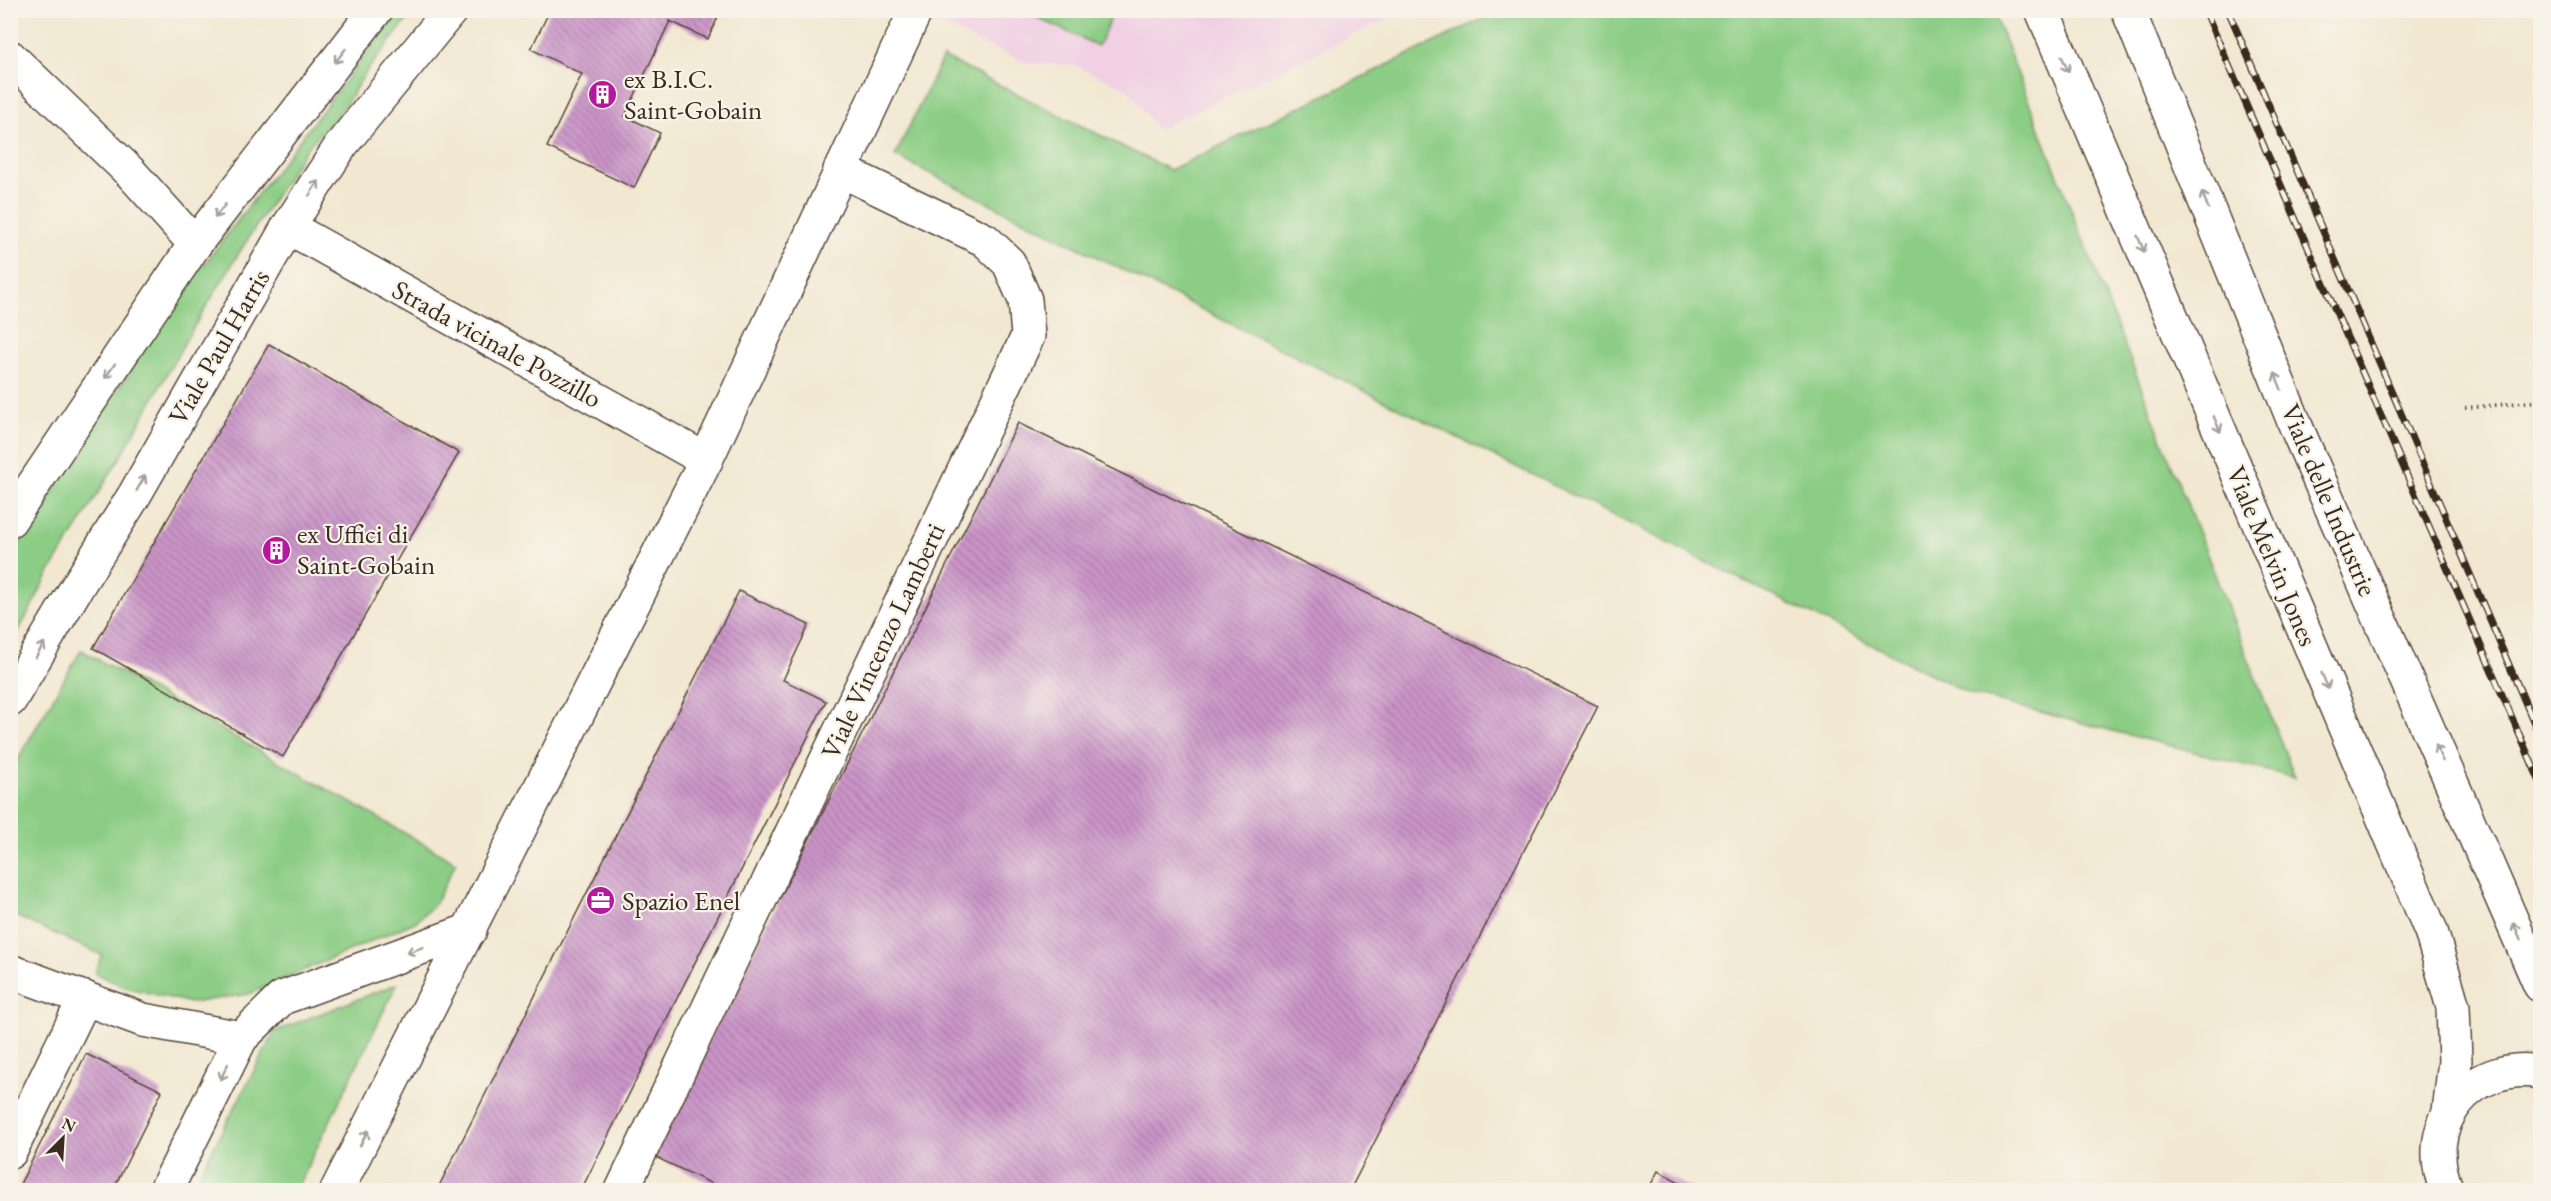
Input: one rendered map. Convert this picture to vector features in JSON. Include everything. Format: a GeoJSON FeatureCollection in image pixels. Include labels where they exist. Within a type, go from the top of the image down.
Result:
{"type":"FeatureCollection","features":[{"type":"Feature","properties":{"kind":"street"},"geometry":{"type":"LineString","coordinates":[[10,520],[195,244],[376,10]]}},
{"type":"Feature","properties":{"kind":"street","name":"Viale Paul Harris"},"geometry":{"type":"LineString","coordinates":[[10,700],[135,494],[288,227],[342,144],[451,10]]}},
{"type":"Feature","properties":{"kind":"street"},"geometry":{"type":"LineString","coordinates":[[337,1191],[706,460],[916,10]]}},
{"type":"Feature","properties":{"kind":"street","name":"Viale Melvin Jones"},"geometry":{"type":"LineString","coordinates":[[2042,10],[2431,931],[2453,1007],[2455,1061],[2449,1112],[2441,1131],[2438,1152],[2440,1177],[2447,1191]]}},
{"type":"Feature","properties":{"kind":"street","name":"Viale delle Industrie"},"geometry":{"type":"LineString","coordinates":[[2128,10],[2297,429],[2541,985]]}},
{"type":"Feature","properties":{"kind":"street"},"geometry":{"type":"LineString","coordinates":[[10,57],[130,173],[195,244]]}},
{"type":"Feature","properties":{"kind":"street","name":"Viale Vincenzo Lamberti"},"geometry":{"type":"LineString","coordinates":[[622,1191],[1028,336],[1025,300],[1009,263],[985,240],[840,170]]}},
{"type":"Feature","properties":{"kind":"street","name":"Strada vicinale Pozzillo"},"geometry":{"type":"LineString","coordinates":[[288,227],[706,460]]}},
{"type":"Feature","properties":{"kind":"street"},"geometry":{"type":"LineString","coordinates":[[166,1191],[241,1038],[282,998],[470,930]]}},
{"type":"Feature","properties":{"kind":"street"},"geometry":{"type":"LineString","coordinates":[[10,971],[143,1020],[241,1038]]}},
{"type":"Feature","properties":{"kind":"street"},"geometry":{"type":"LineString","coordinates":[[10,1152],[85,998]]}},
{"type":"Feature","properties":{"kind":"street","name":"Viale Melvin Jones"},"geometry":{"type":"LineString","coordinates":[[2449,1112],[2468,1090],[2493,1074],[2523,1069],[2541,1072]]}},
{"type":"Feature","properties":{"kind":"street","name":"Viale Melvin Jones"},"geometry":{"type":"LineString","coordinates":[[2420,1191],[2438,1152]]}},
{"type":"Feature","properties":{"kind":"path"},"geometry":{"type":"LineString","coordinates":[[2465,408],[2541,401]]}},
{"type":"Feature","properties":{"kind":"shaded area"},"geometry":{"type":"Polygon","coordinates":[[[942,10],[1403,11],[1157,130],[1128,89],[1074,65],[1027,63],[936,23],[942,10]]]}},
{"type":"Feature","properties":{"kind":"green space"},"geometry":{"type":"Polygon","coordinates":[[[399,11],[414,11],[366,72],[342,110],[306,149],[244,245],[190,333],[120,458],[48,575],[11,646],[11,557],[162,319],[399,11]]]}},
{"type":"Feature","properties":{"kind":"green space"},"geometry":{"type":"Polygon","coordinates":[[[1023,11],[1114,11],[1098,46],[1023,11]]]}},
{"type":"Feature","properties":{"kind":"green space"},"geometry":{"type":"Polygon","coordinates":[[[1499,11],[1993,11],[2295,778],[1970,694],[895,156],[943,57],[1170,170],[1499,11]]]}},
{"type":"Feature","properties":{"kind":"green space"},"geometry":{"type":"Polygon","coordinates":[[[81,650],[456,862],[435,904],[415,922],[249,994],[191,1003],[125,987],[95,973],[102,955],[11,914],[11,771],[81,650]]]}},
{"type":"Feature","properties":{"kind":"green space"},"geometry":{"type":"Polygon","coordinates":[[[397,984],[296,1190],[191,1190],[275,1031],[397,984]]]}},
{"type":"Feature","properties":{"kind":"building","name":"ex B.I.C. Saint-Gobain"},"geometry":{"type":"Polygon","coordinates":[[[550,10],[721,10],[708,39],[670,21],[625,116],[660,133],[634,188],[547,147],[582,74],[531,49],[550,10]]]}},
{"type":"Feature","properties":{"kind":"building","name":"ex Uffici di Saint-Gobain"},"geometry":{"type":"Polygon","coordinates":[[[269,344],[459,453],[283,757],[93,648],[269,344]]]}},
{"type":"Feature","properties":{"kind":"building"},"geometry":{"type":"Polygon","coordinates":[[[1018,423],[1598,706],[1350,1190],[725,1190],[651,1155],[1018,423]]]}},
{"type":"Feature","properties":{"kind":"building"},"geometry":{"type":"Polygon","coordinates":[[[739,591],[809,625],[783,680],[826,701],[581,1190],[437,1190],[739,591]]]}},
{"type":"Feature","properties":{"kind":"building"},"geometry":{"type":"Polygon","coordinates":[[[86,1054],[162,1091],[113,1190],[17,1190],[86,1054]]]}},
{"type":"Feature","properties":{"kind":"building"},"geometry":{"type":"Polygon","coordinates":[[[1658,1171],[1695,1190],[1648,1190],[1658,1171]]]}},
{"type":"Feature","properties":{"kind":"railway"},"geometry":{"type":"LineString","coordinates":[[2205,10],[2540,782]]}},
{"type":"Feature","properties":{"kind":"railway"},"geometry":{"type":"LineString","coordinates":[[2228,10],[2540,737]]}},
{"type":"Feature","properties":{"kind":"place","name":"ex B.I.C. Saint-Gobain"},"geometry":{"type":"Point","coordinates":[603,95]}},
{"type":"Feature","properties":{"kind":"place","name":"ex Uffici di Saint-Gobain"},"geometry":{"type":"Point","coordinates":[276,550]}},
{"type":"Feature","properties":{"kind":"place","name":"Spazio Enel"},"geometry":{"type":"Point","coordinates":[601,901]}}]}
